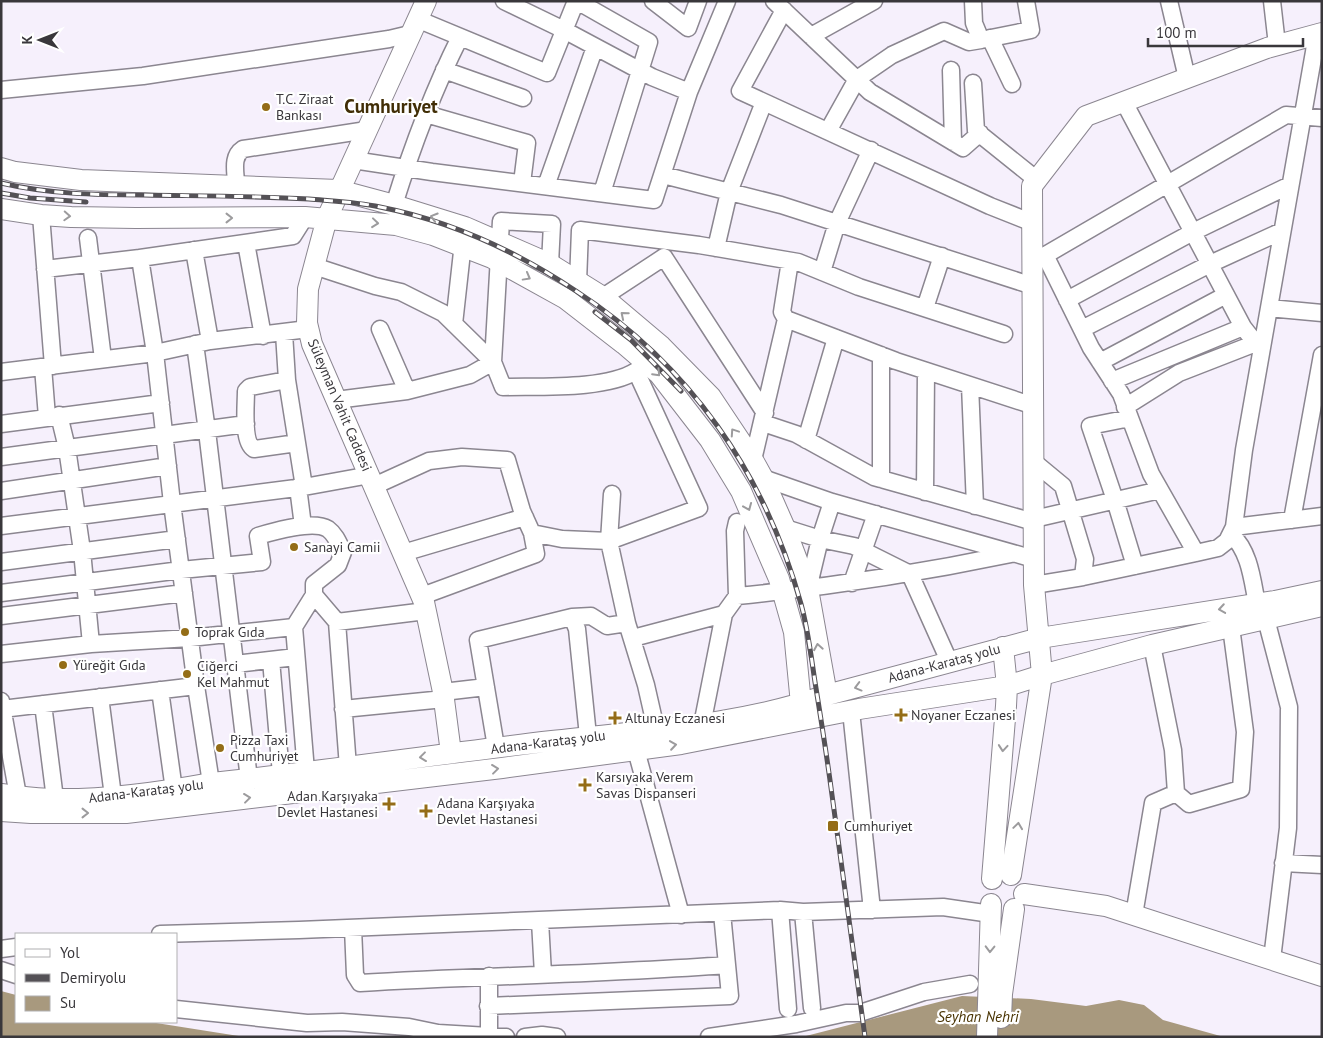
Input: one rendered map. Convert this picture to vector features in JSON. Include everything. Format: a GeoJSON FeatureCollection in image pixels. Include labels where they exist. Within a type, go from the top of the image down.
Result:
{"type":"FeatureCollection","features":[{"type":"Feature","properties":{"kind":"main road","name":"Süleyman Vahit Caddesi"},"geometry":{"type":"LineString","coordinates":[[420,12],[327,218],[308,288],[307,323],[312,344],[424,604],[444,696],[451,753]]}},
{"type":"Feature","properties":{"kind":"main road"},"geometry":{"type":"LineString","coordinates":[[1011,874],[1042,675],[1034,585],[1033,286],[1039,258],[1033,223],[1032,186],[1086,116],[1277,45],[1319,34]]}},
{"type":"Feature","properties":{"kind":"main road"},"geometry":{"type":"LineString","coordinates":[[1,168],[15,172],[81,180],[338,190],[394,205],[498,251],[550,264],[603,297],[661,346],[711,397],[753,460],[785,528],[808,589],[827,695]]}},
{"type":"Feature","properties":{"kind":"main road"},"geometry":{"type":"LineString","coordinates":[[1,209],[41,215],[136,218],[327,218],[396,225],[433,235],[464,237]]}},
{"type":"Feature","properties":{"kind":"main road"},"geometry":{"type":"LineString","coordinates":[[498,251],[566,299],[659,374],[710,440],[741,492],[779,579],[794,632],[801,704]]}},
{"type":"Feature","properties":{"kind":"main road","name":"Adana-Karataş yolu"},"geometry":{"type":"LineString","coordinates":[[1,811],[31,813],[126,813],[682,744],[851,711],[1007,686],[1152,645],[1231,627],[1262,611],[1322,591]]}},
{"type":"Feature","properties":{"kind":"main road","name":"Adana-Karataş yolu"},"geometry":{"type":"LineString","coordinates":[[10,795],[55,799],[174,790],[211,783],[588,736],[702,725],[801,704],[949,661],[1040,638],[1262,611],[1322,606]]}},
{"type":"Feature","properties":{"kind":"main road"},"geometry":{"type":"LineString","coordinates":[[992,879],[1007,686],[1003,647]]}},
{"type":"Feature","properties":{"kind":"main road"},"geometry":{"type":"LineString","coordinates":[[987,1037],[995,994],[1019,901],[1021,882],[1011,874],[1000,874],[992,879],[988,884],[987,894],[991,909],[995,994],[1001,1037]]}},
{"type":"Feature","properties":{"kind":"main road"},"geometry":{"type":"LineString","coordinates":[[991,909],[1002,910],[1019,901],[1106,906],[1322,976]]}},
{"type":"Feature","properties":{"kind":"street"},"geometry":{"type":"LineString","coordinates":[[504,1],[639,70],[689,92]]}},
{"type":"Feature","properties":{"kind":"street"},"geometry":{"type":"LineString","coordinates":[[1,90],[143,76],[382,40],[420,12],[460,37],[547,73],[576,1],[649,42],[602,192]]}},
{"type":"Feature","properties":{"kind":"street"},"geometry":{"type":"LineString","coordinates":[[653,1],[688,28],[698,1]]}},
{"type":"Feature","properties":{"kind":"street"},"geometry":{"type":"LineString","coordinates":[[353,160],[654,200],[689,92],[727,1]]}},
{"type":"Feature","properties":{"kind":"street"},"geometry":{"type":"LineString","coordinates":[[811,36],[874,1]]}},
{"type":"Feature","properties":{"kind":"street"},"geometry":{"type":"LineString","coordinates":[[973,1],[974,23],[986,39],[1012,84]]}},
{"type":"Feature","properties":{"kind":"street"},"geometry":{"type":"LineString","coordinates":[[828,131],[857,79],[892,55],[944,31],[969,42],[1031,30],[1026,1]]}},
{"type":"Feature","properties":{"kind":"street"},"geometry":{"type":"LineString","coordinates":[[1169,1],[1187,78]]}},
{"type":"Feature","properties":{"kind":"street"},"geometry":{"type":"LineString","coordinates":[[1272,1],[1277,45]]}},
{"type":"Feature","properties":{"kind":"street"},"geometry":{"type":"LineString","coordinates":[[980,133],[963,148],[870,92],[779,6],[740,90],[990,206],[1033,223]]}},
{"type":"Feature","properties":{"kind":"street"},"geometry":{"type":"LineString","coordinates":[[1034,585],[1083,578],[1218,548],[1227,540],[1232,531],[1258,347],[1269,308],[1302,116],[1319,34]]}},
{"type":"Feature","properties":{"kind":"street"},"geometry":{"type":"LineString","coordinates":[[394,205],[426,114],[460,37]]}},
{"type":"Feature","properties":{"kind":"street"},"geometry":{"type":"LineString","coordinates":[[546,186],[595,47]]}},
{"type":"Feature","properties":{"kind":"street"},"geometry":{"type":"LineString","coordinates":[[444,70],[523,98]]}},
{"type":"Feature","properties":{"kind":"street"},"geometry":{"type":"LineString","coordinates":[[951,70],[953,142]]}},
{"type":"Feature","properties":{"kind":"street"},"geometry":{"type":"LineString","coordinates":[[973,83],[976,130],[1037,180]]}},
{"type":"Feature","properties":{"kind":"street"},"geometry":{"type":"LineString","coordinates":[[716,248],[728,192],[764,102]]}},
{"type":"Feature","properties":{"kind":"street"},"geometry":{"type":"LineString","coordinates":[[1124,102],[1243,327],[1258,347]]}},
{"type":"Feature","properties":{"kind":"street"},"geometry":{"type":"LineString","coordinates":[[426,114],[527,143],[522,183]]}},
{"type":"Feature","properties":{"kind":"street"},"geometry":{"type":"LineString","coordinates":[[1196,553],[1152,474],[1121,394],[1100,362],[1067,300],[1039,258],[1286,114],[1322,118]]}},
{"type":"Feature","properties":{"kind":"street"},"geometry":{"type":"LineString","coordinates":[[236,185],[235,157],[243,149],[367,130]]}},
{"type":"Feature","properties":{"kind":"street"},"geometry":{"type":"LineString","coordinates":[[822,272],[837,223],[870,150]]}},
{"type":"Feature","properties":{"kind":"street"},"geometry":{"type":"LineString","coordinates":[[662,175],[781,206],[1033,286]]}},
{"type":"Feature","properties":{"kind":"street"},"geometry":{"type":"LineString","coordinates":[[1067,300],[1193,232],[1290,186]]}},
{"type":"Feature","properties":{"kind":"street"},"geometry":{"type":"LineString","coordinates":[[41,215],[48,366],[53,416],[67,448],[82,551],[91,644]]}},
{"type":"Feature","properties":{"kind":"street"},"geometry":{"type":"LineString","coordinates":[[45,269],[140,258],[293,236],[305,218]]}},
{"type":"Feature","properties":{"kind":"street"},"geometry":{"type":"LineString","coordinates":[[493,362],[501,221],[552,224],[550,264]]}},
{"type":"Feature","properties":{"kind":"street"},"geometry":{"type":"LineString","coordinates":[[578,282],[580,230],[716,248],[798,262],[859,287],[1004,334]]}},
{"type":"Feature","properties":{"kind":"street"},"geometry":{"type":"LineString","coordinates":[[1082,329],[1282,230]]}},
{"type":"Feature","properties":{"kind":"street"},"geometry":{"type":"LineString","coordinates":[[454,324],[464,237]]}},
{"type":"Feature","properties":{"kind":"street"},"geometry":{"type":"LineString","coordinates":[[88,238],[103,360]]}},
{"type":"Feature","properties":{"kind":"street"},"geometry":{"type":"LineString","coordinates":[[246,243],[263,336]]}},
{"type":"Feature","properties":{"kind":"street"},"geometry":{"type":"LineString","coordinates":[[194,250],[214,498],[224,566],[249,779]]}},
{"type":"Feature","properties":{"kind":"street"},"geometry":{"type":"LineString","coordinates":[[925,308],[942,256]]}},
{"type":"Feature","properties":{"kind":"street"},"geometry":{"type":"LineString","coordinates":[[603,297],[664,257],[764,418],[874,477],[1034,521],[1160,490]]}},
{"type":"Feature","properties":{"kind":"street"},"geometry":{"type":"LineString","coordinates":[[140,258],[155,353],[172,503],[211,783]]}},
{"type":"Feature","properties":{"kind":"street"},"geometry":{"type":"LineString","coordinates":[[790,261],[782,312],[786,319],[881,355],[1034,406]]}},
{"type":"Feature","properties":{"kind":"street"},"geometry":{"type":"LineString","coordinates":[[314,266],[375,286],[401,292],[443,313],[493,362],[503,387],[605,383],[630,375],[636,371],[699,508],[609,542],[562,539],[532,532]]}},
{"type":"Feature","properties":{"kind":"street"},"geometry":{"type":"LineString","coordinates":[[1100,362],[1226,295]]}},
{"type":"Feature","properties":{"kind":"street"},"geometry":{"type":"LineString","coordinates":[[1269,308],[1322,313]]}},
{"type":"Feature","properties":{"kind":"street"},"geometry":{"type":"LineString","coordinates":[[753,460],[786,319]]}},
{"type":"Feature","properties":{"kind":"street"},"geometry":{"type":"LineString","coordinates":[[1112,381],[1243,327]]}},
{"type":"Feature","properties":{"kind":"street"},"geometry":{"type":"LineString","coordinates":[[1,372],[155,353],[202,343],[308,329]]}},
{"type":"Feature","properties":{"kind":"street"},"geometry":{"type":"LineString","coordinates":[[380,329],[407,391]]}},
{"type":"Feature","properties":{"kind":"street"},"geometry":{"type":"LineString","coordinates":[[284,333],[288,380],[298,443],[303,526]]}},
{"type":"Feature","properties":{"kind":"street"},"geometry":{"type":"LineString","coordinates":[[806,440],[836,338]]}},
{"type":"Feature","properties":{"kind":"street"},"geometry":{"type":"LineString","coordinates":[[1135,566],[1090,426],[1128,412],[1179,373],[1258,347]]}},
{"type":"Feature","properties":{"kind":"street"},"geometry":{"type":"LineString","coordinates":[[881,355],[881,479]]}},
{"type":"Feature","properties":{"kind":"street"},"geometry":{"type":"LineString","coordinates":[[1292,520],[1322,355]]}},
{"type":"Feature","properties":{"kind":"street"},"geometry":{"type":"LineString","coordinates":[[336,400],[407,391],[470,375],[493,362]]}},
{"type":"Feature","properties":{"kind":"street"},"geometry":{"type":"LineString","coordinates":[[925,492],[926,370]]}},
{"type":"Feature","properties":{"kind":"street"},"geometry":{"type":"LineString","coordinates":[[288,380],[250,388],[246,392],[248,442],[254,449],[298,443]]}},
{"type":"Feature","properties":{"kind":"street"},"geometry":{"type":"LineString","coordinates":[[970,385],[975,506]]}},
{"type":"Feature","properties":{"kind":"street"},"geometry":{"type":"LineString","coordinates":[[1,424],[161,403]]}},
{"type":"Feature","properties":{"kind":"street"},"geometry":{"type":"LineString","coordinates":[[1,457],[208,431],[246,424]]}},
{"type":"Feature","properties":{"kind":"street"},"geometry":{"type":"LineString","coordinates":[[1,526],[301,487],[372,481],[429,461],[462,457],[507,460],[525,517],[532,532],[536,554],[424,604],[338,622]]}},
{"type":"Feature","properties":{"kind":"street"},"geometry":{"type":"LineString","coordinates":[[1034,462],[1062,486],[1084,559],[1083,578]]}},
{"type":"Feature","properties":{"kind":"street"},"geometry":{"type":"LineString","coordinates":[[1,490],[168,466]]}},
{"type":"Feature","properties":{"kind":"street"},"geometry":{"type":"LineString","coordinates":[[762,478],[832,502],[1034,559]]}},
{"type":"Feature","properties":{"kind":"street"},"geometry":{"type":"LineString","coordinates":[[612,494],[609,542],[656,729]]}},
{"type":"Feature","properties":{"kind":"street"},"geometry":{"type":"LineString","coordinates":[[808,589],[820,539],[832,502]]}},
{"type":"Feature","properties":{"kind":"street"},"geometry":{"type":"LineString","coordinates":[[852,583],[876,514]]}},
{"type":"Feature","properties":{"kind":"street"},"geometry":{"type":"LineString","coordinates":[[1232,531],[1322,516]]}},
{"type":"Feature","properties":{"kind":"street"},"geometry":{"type":"LineString","coordinates":[[403,553],[525,517]]}},
{"type":"Feature","properties":{"kind":"street"},"geometry":{"type":"LineString","coordinates":[[702,725],[724,614],[737,596],[735,531],[737,522]]}},
{"type":"Feature","properties":{"kind":"street"},"geometry":{"type":"LineString","coordinates":[[1,593],[181,570],[262,562],[258,536],[283,528],[303,526],[326,528],[335,535],[343,552],[338,565],[314,584],[314,595],[294,627],[306,771]]}},
{"type":"Feature","properties":{"kind":"street"},"geometry":{"type":"LineString","coordinates":[[785,528],[820,539],[854,546],[910,574],[949,661]]}},
{"type":"Feature","properties":{"kind":"street"},"geometry":{"type":"LineString","coordinates":[[1232,531],[1248,560],[1289,707],[1288,828],[1272,959]]}},
{"type":"Feature","properties":{"kind":"street"},"geometry":{"type":"LineString","coordinates":[[1,562],[177,539]]}},
{"type":"Feature","properties":{"kind":"street"},"geometry":{"type":"LineString","coordinates":[[737,596],[852,583],[1015,554]]}},
{"type":"Feature","properties":{"kind":"street"},"geometry":{"type":"LineString","coordinates":[[1,616],[184,593]]}},
{"type":"Feature","properties":{"kind":"street"},"geometry":{"type":"LineString","coordinates":[[314,595],[338,622],[348,767]]}},
{"type":"Feature","properties":{"kind":"street"},"geometry":{"type":"LineString","coordinates":[[496,748],[478,640],[572,617],[592,616],[607,626],[630,631],[724,614]]}},
{"type":"Feature","properties":{"kind":"street"},"geometry":{"type":"LineString","coordinates":[[572,617],[577,629],[588,736]]}},
{"type":"Feature","properties":{"kind":"street"},"geometry":{"type":"LineString","coordinates":[[1,654],[91,644],[190,638],[294,627]]}},
{"type":"Feature","properties":{"kind":"street"},"geometry":{"type":"LineString","coordinates":[[1152,645],[1173,750],[1176,794],[1189,804],[1241,789],[1245,732],[1231,627]]}},
{"type":"Feature","properties":{"kind":"street"},"geometry":{"type":"LineString","coordinates":[[235,664],[296,657]]}},
{"type":"Feature","properties":{"kind":"street"},"geometry":{"type":"LineString","coordinates":[[271,660],[281,774]]}},
{"type":"Feature","properties":{"kind":"street"},"geometry":{"type":"LineString","coordinates":[[10,795],[2,705],[43,704],[196,686]]}},
{"type":"Feature","properties":{"kind":"street"},"geometry":{"type":"LineString","coordinates":[[343,709],[444,696],[486,687]]}},
{"type":"Feature","properties":{"kind":"street"},"geometry":{"type":"LineString","coordinates":[[160,690],[174,790]]}},
{"type":"Feature","properties":{"kind":"street"},"geometry":{"type":"LineString","coordinates":[[100,697],[113,796]]}},
{"type":"Feature","properties":{"kind":"street"},"geometry":{"type":"LineString","coordinates":[[43,704],[55,799]]}},
{"type":"Feature","properties":{"kind":"street"},"geometry":{"type":"LineString","coordinates":[[851,711],[872,910]]}},
{"type":"Feature","properties":{"kind":"street"},"geometry":{"type":"LineString","coordinates":[[636,750],[681,915]]}},
{"type":"Feature","properties":{"kind":"street"},"geometry":{"type":"LineString","coordinates":[[1134,915],[1153,803],[1176,794]]}},
{"type":"Feature","properties":{"kind":"street"},"geometry":{"type":"LineString","coordinates":[[1283,863],[1322,865]]}},
{"type":"Feature","properties":{"kind":"street"},"geometry":{"type":"LineString","coordinates":[[178,933],[780,910],[803,912],[943,907],[991,909]]}},
{"type":"Feature","properties":{"kind":"street"},"geometry":{"type":"LineString","coordinates":[[780,910],[788,1009]]}},
{"type":"Feature","properties":{"kind":"street"},"geometry":{"type":"LineString","coordinates":[[803,912],[812,1008]]}},
{"type":"Feature","properties":{"kind":"street"},"geometry":{"type":"LineString","coordinates":[[488,1006],[730,996],[722,913]]}},
{"type":"Feature","properties":{"kind":"street"},"geometry":{"type":"LineString","coordinates":[[540,920],[543,974]]}},
{"type":"Feature","properties":{"kind":"street"},"geometry":{"type":"LineString","coordinates":[[353,928],[355,975],[360,984],[727,965]]}},
{"type":"Feature","properties":{"kind":"street"},"geometry":{"type":"LineString","coordinates":[[1,949],[15,947]]}},
{"type":"Feature","properties":{"kind":"street"},"geometry":{"type":"LineString","coordinates":[[1,970],[15,975]]}},
{"type":"Feature","properties":{"kind":"street"},"geometry":{"type":"LineString","coordinates":[[489,976],[489,1036]]}},
{"type":"Feature","properties":{"kind":"street"},"geometry":{"type":"LineString","coordinates":[[709,1037],[860,1012],[924,992],[970,984]]}},
{"type":"Feature","properties":{"kind":"street"},"geometry":{"type":"LineString","coordinates":[[178,1010],[307,1023],[342,1022],[409,1027],[438,1034],[506,1037]]}},
{"type":"Feature","properties":{"kind":"street"},"geometry":{"type":"LineString","coordinates":[[525,1037],[542,1035],[557,1037]]}},
{"type":"Feature","properties":{"kind":"water"},"geometry":{"type":"Polygon","coordinates":[[[1,991],[15,995],[15,1023],[156,1023],[245,1037],[1,1037],[1,991]]]}},
{"type":"Feature","properties":{"kind":"water","name":"Seyhan Nehri"},"geometry":{"type":"Polygon","coordinates":[[[962,996],[1031,999],[1086,1006],[1119,1000],[1144,1005],[1163,1020],[1224,1037],[802,1037],[962,996]]]}},
{"type":"Feature","properties":{"kind":"railway"},"geometry":{"type":"LineString","coordinates":[[1,183],[36,190],[90,194],[309,199],[362,204],[406,213],[432,220],[482,239],[530,263],[576,291],[617,320],[654,353],[688,388],[718,426],[744,467],[767,511],[786,556],[801,604],[806,623],[826,752],[865,1037]]}},
{"type":"Feature","properties":{"kind":"railway"},"geometry":{"type":"LineString","coordinates":[[1,193],[30,198],[86,202]]}},
{"type":"Feature","properties":{"kind":"railway"},"geometry":{"type":"LineString","coordinates":[[595,312],[631,340],[681,391]]}},
{"type":"Feature","properties":{"kind":"place","name":"T.C. Ziraat Bankası"},"geometry":{"type":"Point","coordinates":[266,107]}},
{"type":"Feature","properties":{"kind":"place","name":"Sanayi Camii"},"geometry":{"type":"Point","coordinates":[294,547]}},
{"type":"Feature","properties":{"kind":"place","name":"Toprak Gıda"},"geometry":{"type":"Point","coordinates":[185,632]}},
{"type":"Feature","properties":{"kind":"place","name":"Yüreğit Gıda"},"geometry":{"type":"Point","coordinates":[63,665]}},
{"type":"Feature","properties":{"kind":"place","name":"Ciğerci Kel Mahmut"},"geometry":{"type":"Point","coordinates":[187,674]}},
{"type":"Feature","properties":{"kind":"place","name":"Noyaner Eczanesi"},"geometry":{"type":"Point","coordinates":[901,715]}},
{"type":"Feature","properties":{"kind":"place","name":"Altunay Eczanesi"},"geometry":{"type":"Point","coordinates":[615,718]}},
{"type":"Feature","properties":{"kind":"place","name":"Pizza Taxi Cumhuriyet"},"geometry":{"type":"Point","coordinates":[220,748]}},
{"type":"Feature","properties":{"kind":"place","name":"Karsıyaka Verem Savas Dispanseri"},"geometry":{"type":"Point","coordinates":[585,785]}},
{"type":"Feature","properties":{"kind":"place","name":"Adan Karşıyaka Devlet Hastanesi"},"geometry":{"type":"Point","coordinates":[389,804]}},
{"type":"Feature","properties":{"kind":"place","name":"Adana Karşıyaka Devlet Hastanesi"},"geometry":{"type":"Point","coordinates":[426,811]}},
{"type":"Feature","properties":{"kind":"place","name":"Cumhuriyet"},"geometry":{"type":"Point","coordinates":[833,826]}},
{"type":"Feature","properties":{"kind":"district","name":"Cumhuriyet"},"geometry":{"type":"Point","coordinates":[391,106]}}]}
